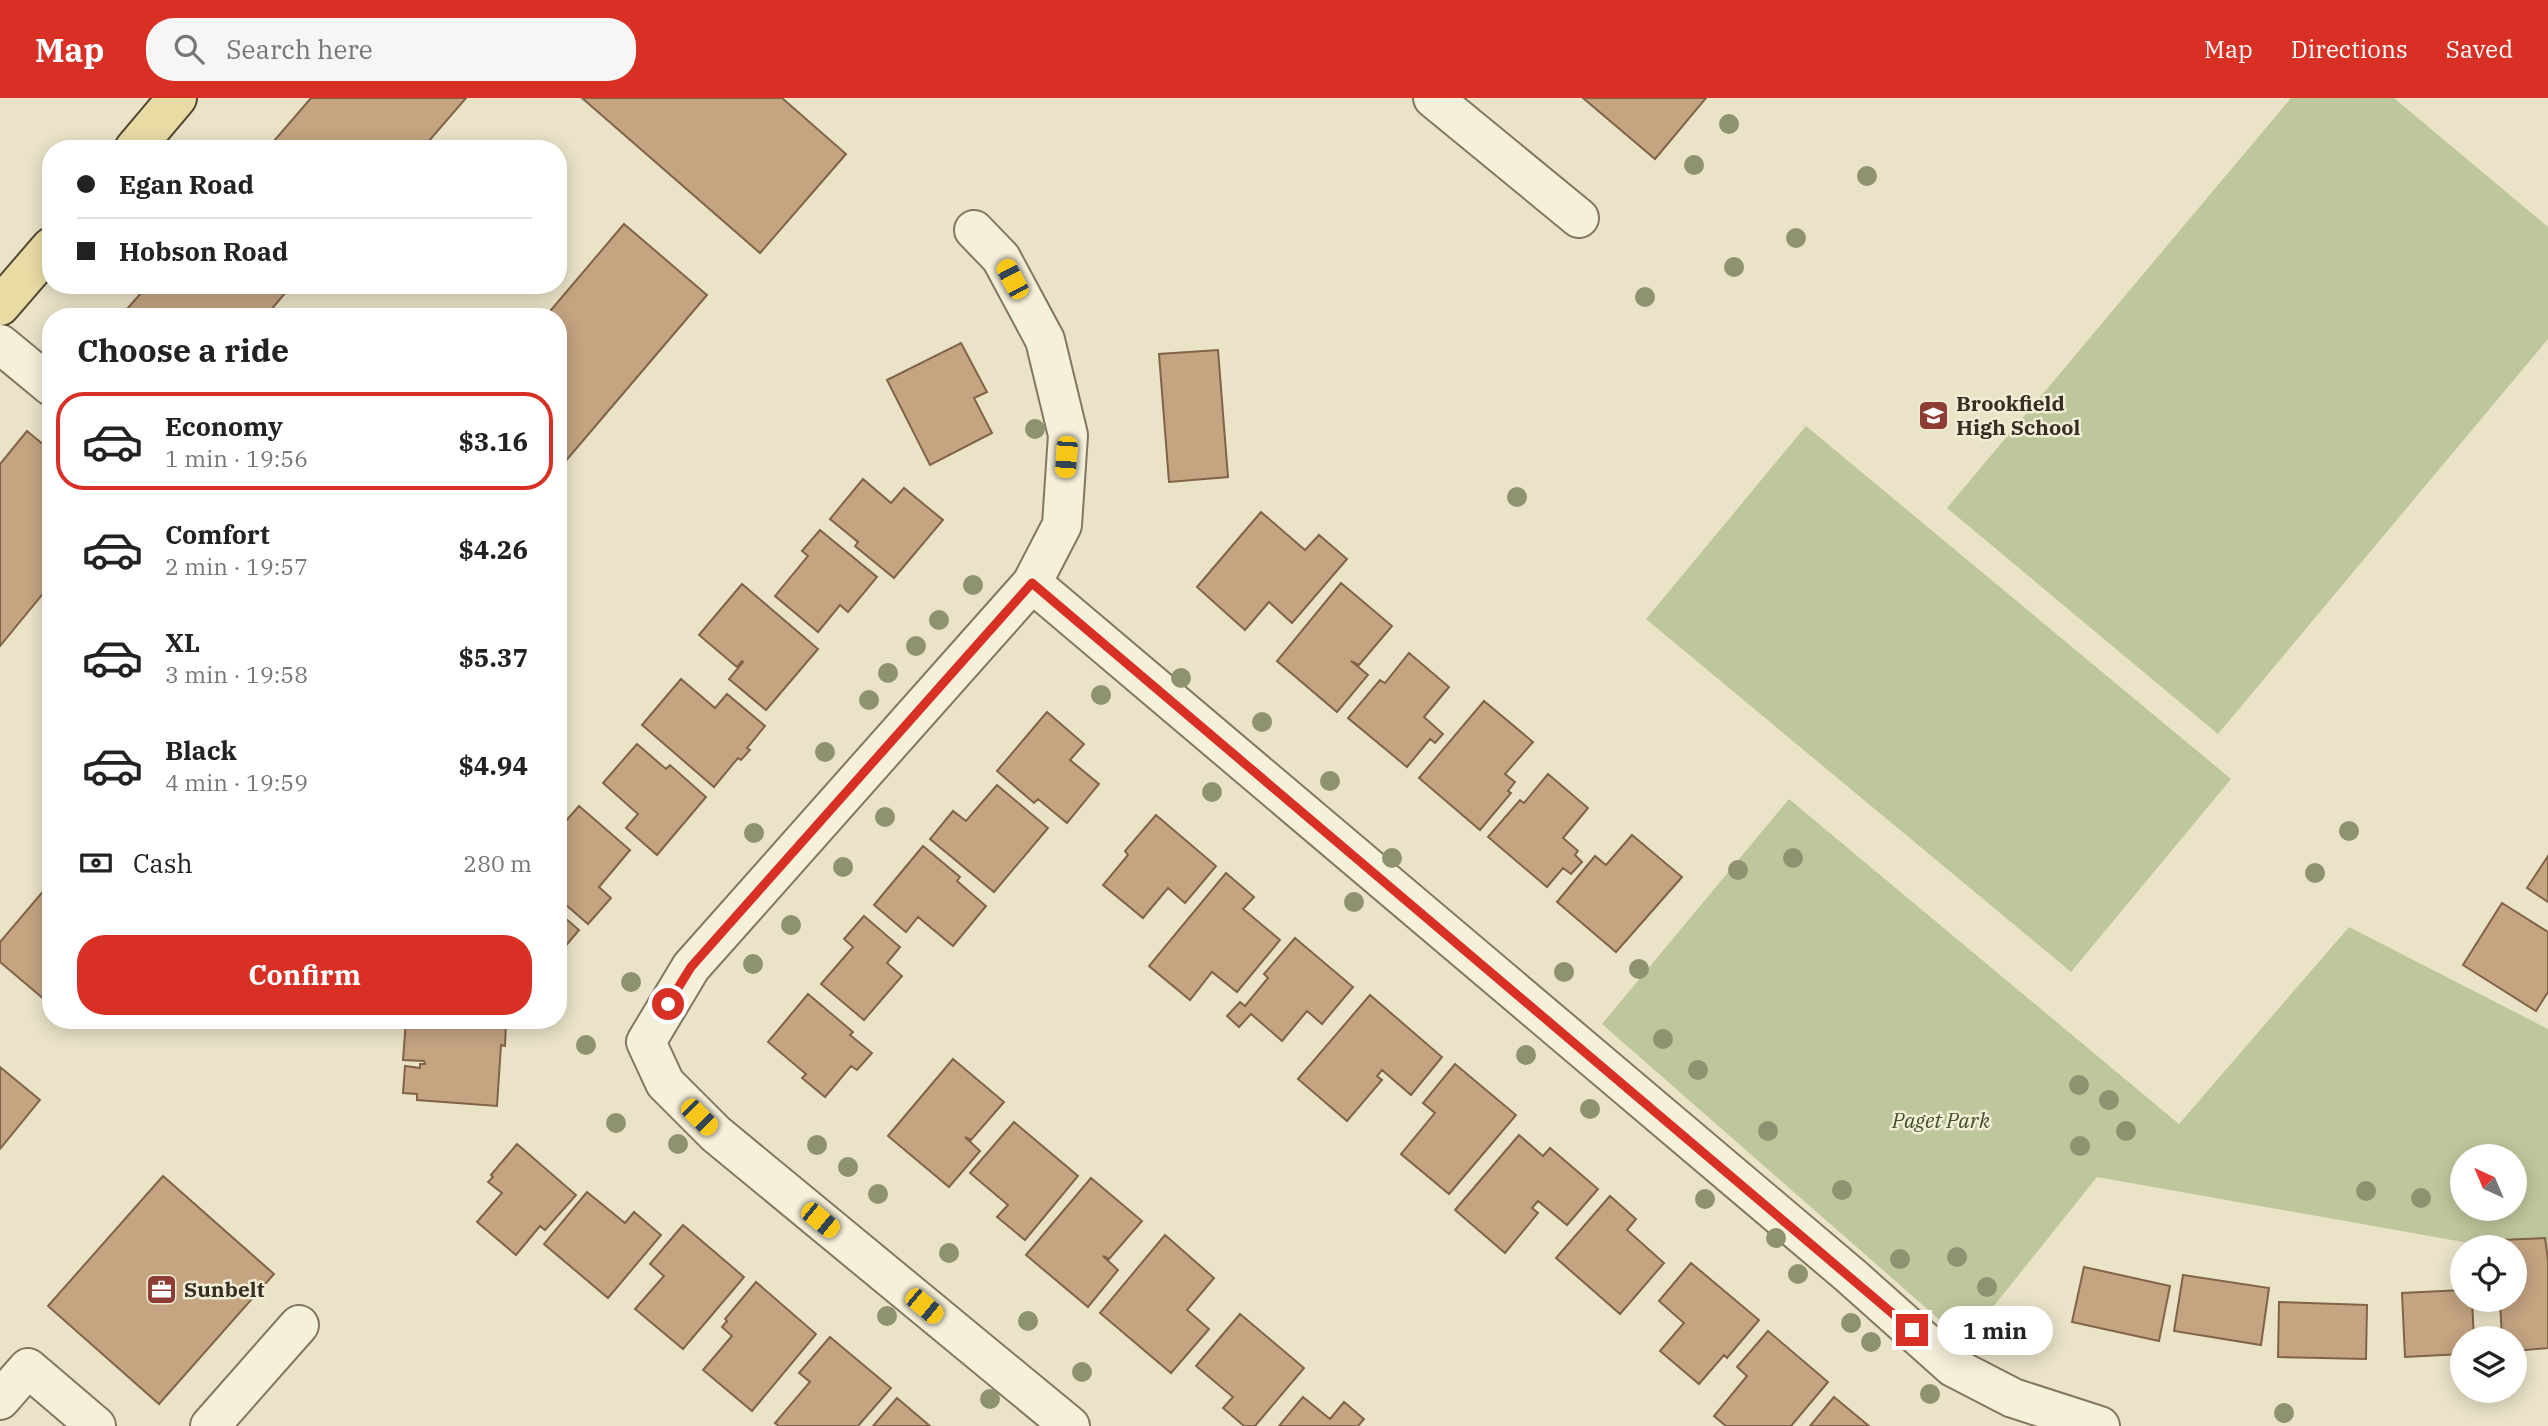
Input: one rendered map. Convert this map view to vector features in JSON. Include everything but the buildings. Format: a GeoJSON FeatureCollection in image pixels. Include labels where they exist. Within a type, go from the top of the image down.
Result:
{"type":"FeatureCollection","features":[{"type":"Feature","properties":{"kind":"main road"},"geometry":{"type":"LineString","coordinates":[[142,140],[177,98]]}},
{"type":"Feature","properties":{"kind":"main road"},"geometry":{"type":"LineString","coordinates":[[0,306],[42,257]]}},
{"type":"Feature","properties":{"kind":"street"},"geometry":{"type":"LineString","coordinates":[[1433,98],[1578,218]]}},
{"type":"Feature","properties":{"kind":"street"},"geometry":{"type":"LineString","coordinates":[[974,230],[1001,258],[1045,340],[1068,435],[1062,525],[1032,583],[691,967],[646,1042],[665,1083],[716,1133],[1070,1426]]}},
{"type":"Feature","properties":{"kind":"street"},"geometry":{"type":"LineString","coordinates":[[0,344],[42,379]]}},
{"type":"Feature","properties":{"kind":"street"},"geometry":{"type":"LineString","coordinates":[[1032,583],[1954,1367],[2013,1398],[2100,1426]]}},
{"type":"Feature","properties":{"kind":"street"},"geometry":{"type":"LineString","coordinates":[[210,1426],[299,1325]]}},
{"type":"Feature","properties":{"kind":"street"},"geometry":{"type":"LineString","coordinates":[[0,1400],[28,1368],[96,1426]]}},
{"type":"Feature","properties":{"kind":"green space"},"geometry":{"type":"Polygon","coordinates":[[[2291,98],[2394,98],[2548,227],[2548,339],[2218,734],[1947,508],[2291,98]]]}},
{"type":"Feature","properties":{"kind":"green space"},"geometry":{"type":"Polygon","coordinates":[[[1806,426],[2231,779],[2071,972],[1646,619],[1806,426]]]}},
{"type":"Feature","properties":{"kind":"green space","name":"Paget Park"},"geometry":{"type":"Polygon","coordinates":[[[1789,799],[2179,1124],[2349,927],[2548,1029],[2548,1257],[2527,1253],[2527,1235],[2450,1235],[2450,1240],[2097,1177],[1965,1342],[1602,1024],[1789,799]]]}},
{"type":"Feature","properties":{"kind":"place","name":"Brookfield High School"},"geometry":{"type":"Point","coordinates":[1933,416]}},
{"type":"Feature","properties":{"kind":"place","name":"Sunbelt"},"geometry":{"type":"Point","coordinates":[161,1290]}},
{"type":"Feature","properties":{"kind":"route"},"geometry":{"type":"LineString","coordinates":[[668,1004],[691,967],[798,843],[1032,583],[1912,1330]]}}]}
